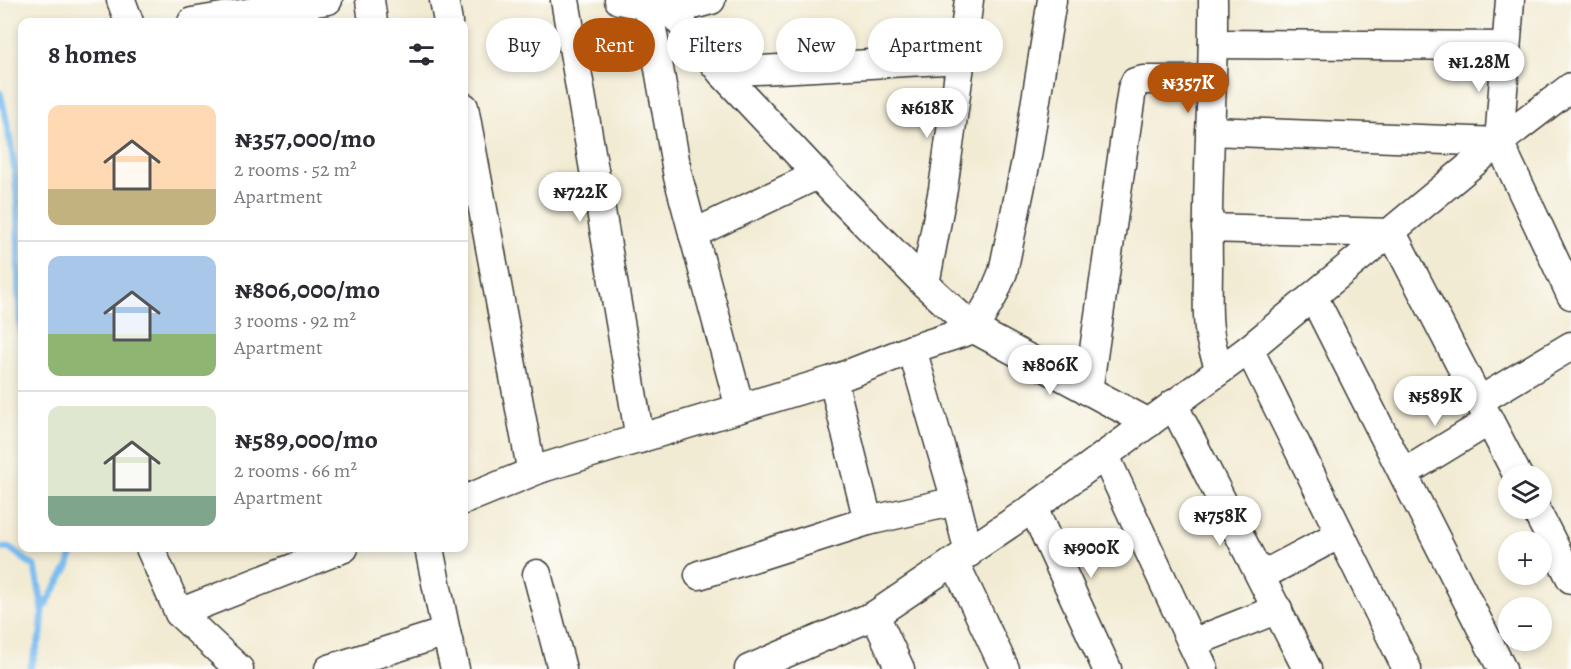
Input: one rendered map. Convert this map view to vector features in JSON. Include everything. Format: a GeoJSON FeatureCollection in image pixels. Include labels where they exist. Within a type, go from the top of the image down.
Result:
{"type":"FeatureCollection","features":[{"type":"Feature","properties":{"kind":"street"},"geometry":{"type":"LineString","coordinates":[[121,0],[128,18]]}},
{"type":"Feature","properties":{"kind":"street"},"geometry":{"type":"LineString","coordinates":[[217,18],[328,0]]}},
{"type":"Feature","properties":{"kind":"street"},"geometry":{"type":"LineString","coordinates":[[370,0],[372,18]]}},
{"type":"Feature","properties":{"kind":"street"},"geometry":{"type":"LineString","coordinates":[[444,0],[447,18]]}},
{"type":"Feature","properties":{"kind":"street"},"geometry":{"type":"LineString","coordinates":[[565,0],[640,439]]}},
{"type":"Feature","properties":{"kind":"street"},"geometry":{"type":"LineString","coordinates":[[619,0],[659,9],[711,0]]}},
{"type":"Feature","properties":{"kind":"street"},"geometry":{"type":"LineString","coordinates":[[967,18],[969,0]]}},
{"type":"Feature","properties":{"kind":"street"},"geometry":{"type":"LineString","coordinates":[[468,498],[542,468],[833,380],[912,349],[974,329],[993,296],[1003,272],[1027,156],[1053,0]]}},
{"type":"Feature","properties":{"kind":"street"},"geometry":{"type":"LineString","coordinates":[[1213,0],[1207,228],[1209,333],[1214,356],[1221,369]]}},
{"type":"Feature","properties":{"kind":"street"},"geometry":{"type":"LineString","coordinates":[[1510,0],[1499,142],[1569,285]]}},
{"type":"Feature","properties":{"kind":"street"},"geometry":{"type":"LineString","coordinates":[[659,9],[678,177],[740,408]]}},
{"type":"Feature","properties":{"kind":"street"},"geometry":{"type":"LineString","coordinates":[[659,9],[668,18]]}},
{"type":"Feature","properties":{"kind":"street"},"geometry":{"type":"LineString","coordinates":[[1213,44],[1506,46]]}},
{"type":"Feature","properties":{"kind":"street"},"geometry":{"type":"LineString","coordinates":[[764,70],[868,64]]}},
{"type":"Feature","properties":{"kind":"street"},"geometry":{"type":"LineString","coordinates":[[721,72],[817,175],[925,284],[974,329],[1149,423]]}},
{"type":"Feature","properties":{"kind":"street"},"geometry":{"type":"LineString","coordinates":[[925,284],[943,189],[960,72]]}},
{"type":"Feature","properties":{"kind":"street"},"geometry":{"type":"LineString","coordinates":[[1088,390],[1132,89],[1135,82],[1143,80],[1212,80]]}},
{"type":"Feature","properties":{"kind":"street"},"geometry":{"type":"LineString","coordinates":[[749,669],[789,662],[875,615],[962,558],[1249,350],[1499,142],[1569,94]]}},
{"type":"Feature","properties":{"kind":"street"},"geometry":{"type":"LineString","coordinates":[[468,129],[530,463],[535,468],[542,468]]}},
{"type":"Feature","properties":{"kind":"street"},"geometry":{"type":"LineString","coordinates":[[1210,131],[1499,142]]}},
{"type":"Feature","properties":{"kind":"street"},"geometry":{"type":"LineString","coordinates":[[693,234],[817,175]]}},
{"type":"Feature","properties":{"kind":"street"},"geometry":{"type":"LineString","coordinates":[[1207,228],[1392,233]]}},
{"type":"Feature","properties":{"kind":"street"},"geometry":{"type":"LineString","coordinates":[[1392,233],[1512,465]]}},
{"type":"Feature","properties":{"kind":"street"},"geometry":{"type":"LineString","coordinates":[[1313,296],[1503,669]]}},
{"type":"Feature","properties":{"kind":"street"},"geometry":{"type":"LineString","coordinates":[[1404,473],[1571,346]]}},
{"type":"Feature","properties":{"kind":"street"},"geometry":{"type":"LineString","coordinates":[[912,349],[956,501],[962,558],[1005,669]]}},
{"type":"Feature","properties":{"kind":"street"},"geometry":{"type":"LineString","coordinates":[[1249,350],[1407,669]]}},
{"type":"Feature","properties":{"kind":"street"},"geometry":{"type":"LineString","coordinates":[[833,380],[868,521]]}},
{"type":"Feature","properties":{"kind":"street"},"geometry":{"type":"LineString","coordinates":[[1173,404],[1307,669]]}},
{"type":"Feature","properties":{"kind":"street"},"geometry":{"type":"LineString","coordinates":[[1105,456],[1204,669]]}},
{"type":"Feature","properties":{"kind":"street"},"geometry":{"type":"LineString","coordinates":[[699,574],[868,521],[956,501]]}},
{"type":"Feature","properties":{"kind":"street"},"geometry":{"type":"LineString","coordinates":[[1033,508],[1107,669]]}},
{"type":"Feature","properties":{"kind":"street"},"geometry":{"type":"LineString","coordinates":[[1541,519],[1571,579]]}},
{"type":"Feature","properties":{"kind":"street"},"geometry":{"type":"LineString","coordinates":[[1261,576],[1340,534]]}},
{"type":"Feature","properties":{"kind":"street"},"geometry":{"type":"LineString","coordinates":[[152,552],[179,613],[239,669]]}},
{"type":"Feature","properties":{"kind":"street"},"geometry":{"type":"LineString","coordinates":[[179,613],[334,552]]}},
{"type":"Feature","properties":{"kind":"street"},"geometry":{"type":"LineString","coordinates":[[430,552],[455,669]]}},
{"type":"Feature","properties":{"kind":"street"},"geometry":{"type":"LineString","coordinates":[[537,574],[561,669]]}},
{"type":"Feature","properties":{"kind":"street"},"geometry":{"type":"LineString","coordinates":[[1192,643],[1278,609]]}},
{"type":"Feature","properties":{"kind":"street"},"geometry":{"type":"LineString","coordinates":[[875,615],[900,669]]}},
{"type":"Feature","properties":{"kind":"street"},"geometry":{"type":"LineString","coordinates":[[329,669],[446,632]]}},
{"type":"Feature","properties":{"kind":"waterway"},"geometry":{"type":"LineString","coordinates":[[0,93],[11,143],[18,210]]}},
{"type":"Feature","properties":{"kind":"waterway"},"geometry":{"type":"LineString","coordinates":[[0,547],[11,549],[35,567],[43,609],[41,634],[30,669]]}},
{"type":"Feature","properties":{"kind":"waterway"},"geometry":{"type":"LineString","coordinates":[[43,609],[69,565],[72,552]]}}]}
